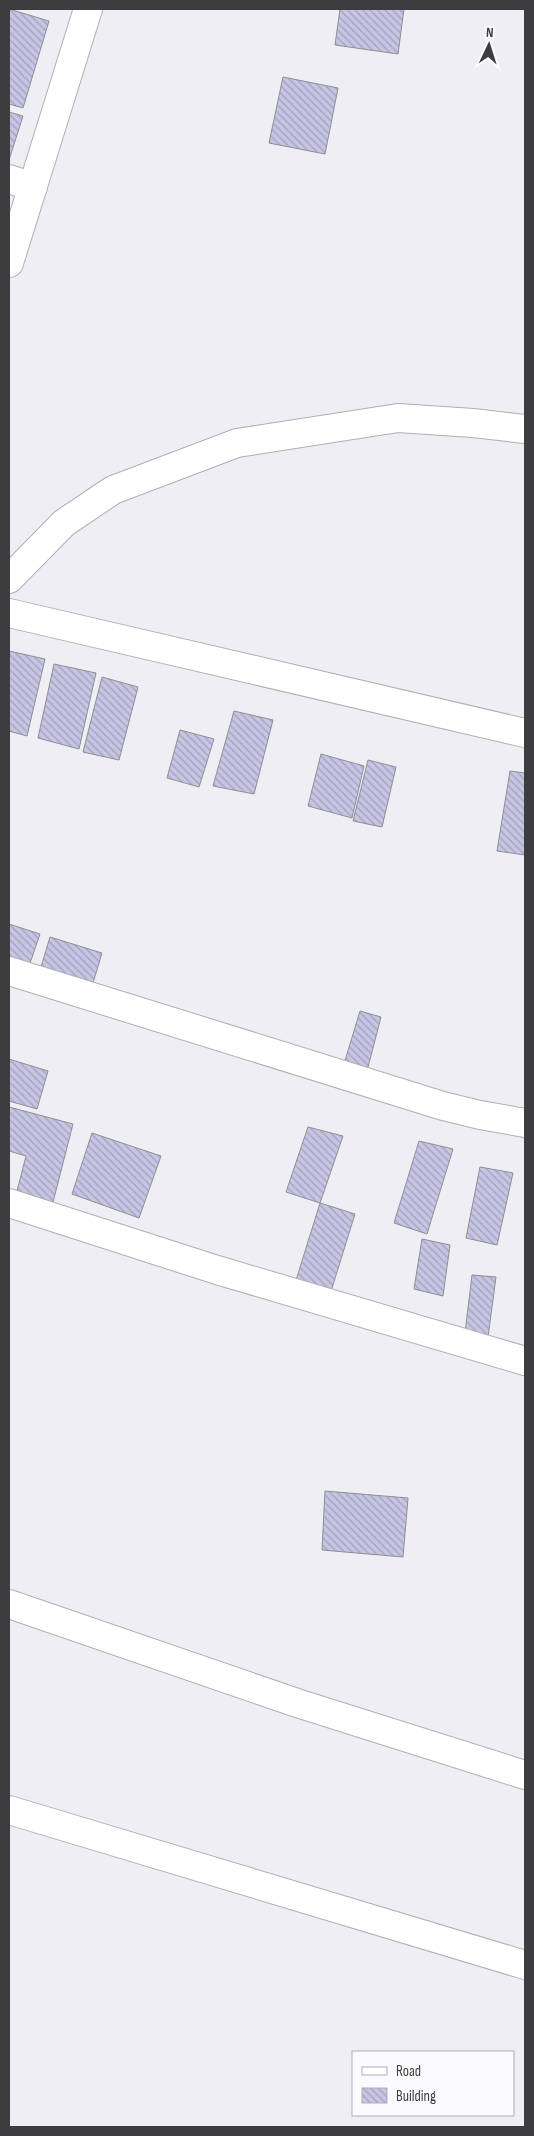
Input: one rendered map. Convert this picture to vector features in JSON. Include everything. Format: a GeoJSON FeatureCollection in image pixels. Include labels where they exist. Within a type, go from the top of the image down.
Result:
{"type":"FeatureCollection","features":[{"type":"Feature","properties":{"kind":"street"},"geometry":{"type":"LineString","coordinates":[[9,263],[21,183],[83,10]]}},
{"type":"Feature","properties":{"kind":"street"},"geometry":{"type":"LineString","coordinates":[[9,579],[64,523],[113,490],[237,443],[398,418],[525,429]]}},
{"type":"Feature","properties":{"kind":"street"},"geometry":{"type":"LineString","coordinates":[[9,613],[525,732]]}},
{"type":"Feature","properties":{"kind":"street"},"geometry":{"type":"LineString","coordinates":[[9,971],[443,1106],[525,1123]]}},
{"type":"Feature","properties":{"kind":"street"},"geometry":{"type":"LineString","coordinates":[[9,1203],[218,1270],[525,1361]]}},
{"type":"Feature","properties":{"kind":"street"},"geometry":{"type":"LineString","coordinates":[[9,1604],[297,1703],[525,1775]]}},
{"type":"Feature","properties":{"kind":"street"},"geometry":{"type":"LineString","coordinates":[[9,1810],[525,1965]]}},
{"type":"Feature","properties":{"kind":"building"},"geometry":{"type":"Polygon","coordinates":[[[9,9],[49,21],[23,108],[9,104],[9,9]]]}},
{"type":"Feature","properties":{"kind":"building"},"geometry":{"type":"Polygon","coordinates":[[[340,9],[404,9],[398,54],[335,45],[340,9]]]}},
{"type":"Feature","properties":{"kind":"building"},"geometry":{"type":"Polygon","coordinates":[[[283,77],[338,88],[325,154],[269,143],[283,77]]]}},
{"type":"Feature","properties":{"kind":"building"},"geometry":{"type":"Polygon","coordinates":[[[9,112],[23,116],[9,160],[9,112]]]}},
{"type":"Feature","properties":{"kind":"building"},"geometry":{"type":"Polygon","coordinates":[[[9,651],[45,659],[27,736],[9,731],[9,651]]]}},
{"type":"Feature","properties":{"kind":"building"},"geometry":{"type":"Polygon","coordinates":[[[54,664],[96,673],[79,749],[38,738],[54,664]]]}},
{"type":"Feature","properties":{"kind":"building"},"geometry":{"type":"Polygon","coordinates":[[[102,677],[138,687],[119,760],[83,752],[102,677]]]}},
{"type":"Feature","properties":{"kind":"building"},"geometry":{"type":"Polygon","coordinates":[[[234,711],[273,720],[254,794],[213,786],[234,711]]]}},
{"type":"Feature","properties":{"kind":"building"},"geometry":{"type":"Polygon","coordinates":[[[180,730],[214,739],[199,787],[167,778],[180,730]]]}},
{"type":"Feature","properties":{"kind":"building"},"geometry":{"type":"Polygon","coordinates":[[[321,754],[364,766],[352,818],[308,806],[321,754]]]}},
{"type":"Feature","properties":{"kind":"building"},"geometry":{"type":"Polygon","coordinates":[[[368,760],[396,767],[382,827],[353,821],[368,760]]]}},
{"type":"Feature","properties":{"kind":"building"},"geometry":{"type":"Polygon","coordinates":[[[510,771],[525,773],[525,855],[497,851],[510,771]]]}},
{"type":"Feature","properties":{"kind":"building"},"geometry":{"type":"Polygon","coordinates":[[[9,924],[40,934],[27,972],[9,966],[9,924]]]}},
{"type":"Feature","properties":{"kind":"building"},"geometry":{"type":"Polygon","coordinates":[[[50,937],[102,953],[90,993],[38,977],[50,937]]]}},
{"type":"Feature","properties":{"kind":"building"},"geometry":{"type":"Polygon","coordinates":[[[360,1011],[381,1017],[367,1071],[344,1064],[360,1011]]]}},
{"type":"Feature","properties":{"kind":"building"},"geometry":{"type":"Polygon","coordinates":[[[9,1059],[48,1071],[37,1109],[9,1101],[9,1059]]]}},
{"type":"Feature","properties":{"kind":"building"},"geometry":{"type":"Polygon","coordinates":[[[9,1107],[73,1124],[52,1206],[16,1195],[26,1156],[9,1151],[9,1107]]]}},
{"type":"Feature","properties":{"kind":"building"},"geometry":{"type":"Polygon","coordinates":[[[308,1127],[343,1136],[320,1203],[286,1192],[308,1127]]]}},
{"type":"Feature","properties":{"kind":"building"},"geometry":{"type":"Polygon","coordinates":[[[92,1133],[161,1156],[139,1218],[72,1194],[92,1133]]]}},
{"type":"Feature","properties":{"kind":"building"},"geometry":{"type":"Polygon","coordinates":[[[419,1141],[453,1149],[427,1234],[394,1223],[419,1141]]]}},
{"type":"Feature","properties":{"kind":"building"},"geometry":{"type":"Polygon","coordinates":[[[480,1167],[513,1173],[497,1245],[466,1238],[480,1167]]]}},
{"type":"Feature","properties":{"kind":"building"},"geometry":{"type":"Polygon","coordinates":[[[320,1203],[355,1214],[328,1301],[293,1290],[320,1203]]]}},
{"type":"Feature","properties":{"kind":"building"},"geometry":{"type":"Polygon","coordinates":[[[422,1239],[450,1245],[443,1296],[414,1289],[422,1239]]]}},
{"type":"Feature","properties":{"kind":"building"},"geometry":{"type":"Polygon","coordinates":[[[472,1275],[496,1277],[488,1337],[465,1333],[472,1275]]]}},
{"type":"Feature","properties":{"kind":"building"},"geometry":{"type":"Polygon","coordinates":[[[325,1491],[408,1498],[403,1557],[322,1550],[325,1491]]]}}]}
